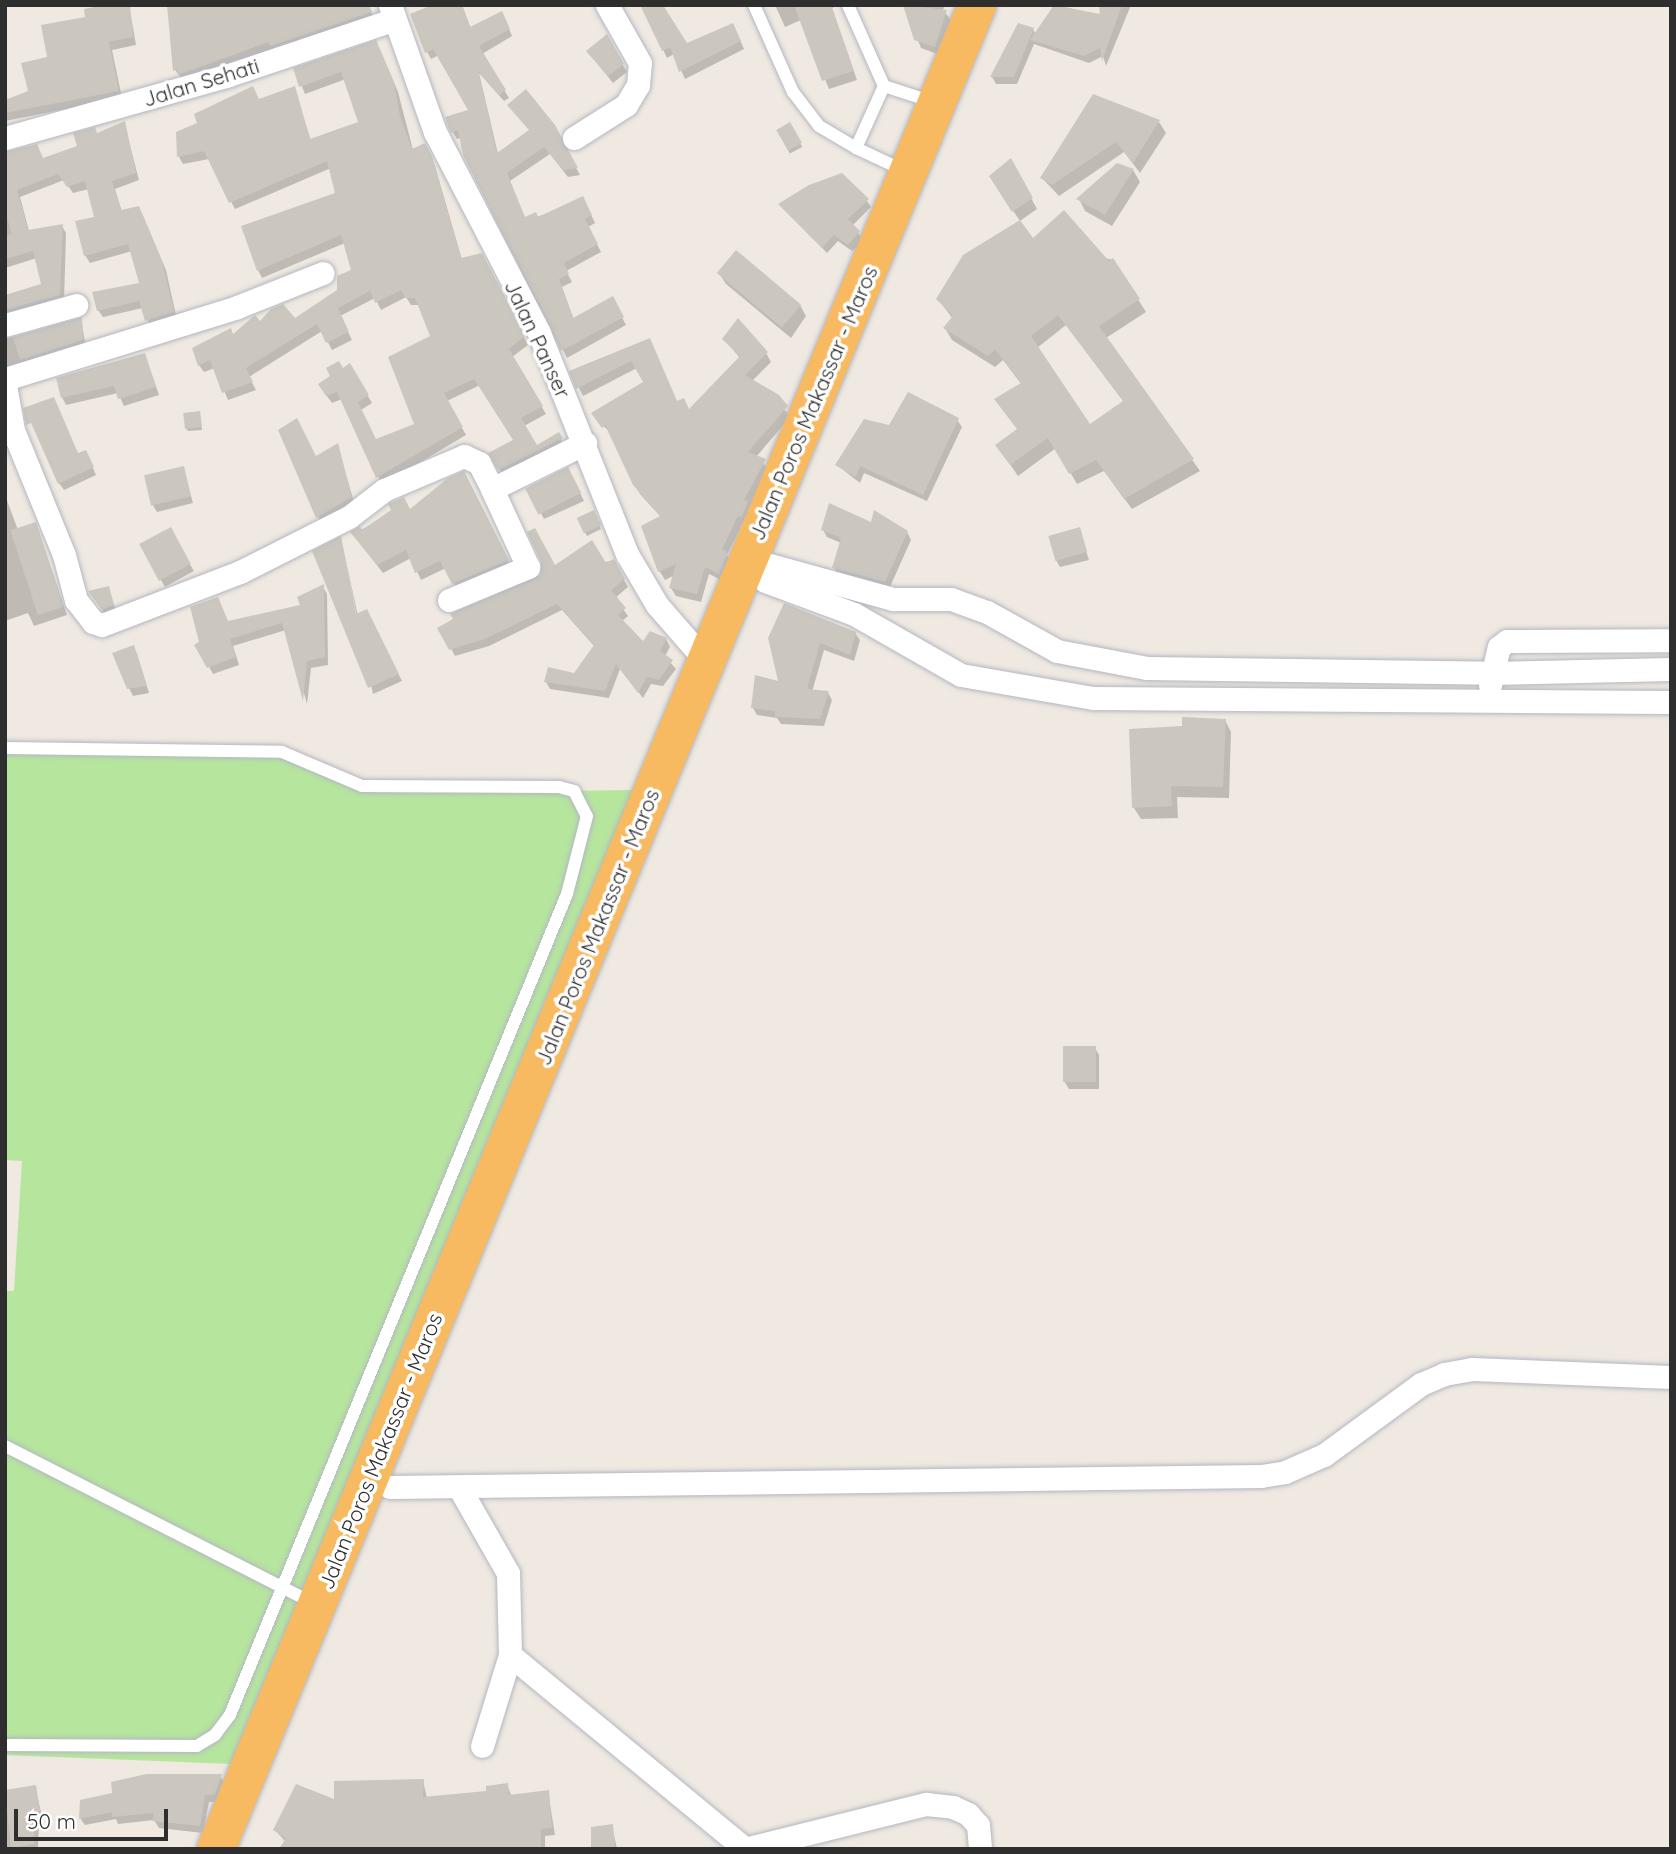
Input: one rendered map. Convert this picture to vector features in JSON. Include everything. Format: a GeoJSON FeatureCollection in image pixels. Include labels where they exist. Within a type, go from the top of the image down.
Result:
{"type":"FeatureCollection","features":[{"type":"Feature","properties":{"kind":"highway","name":"Jalan Poros Makassar - Maros"},"geometry":{"type":"LineString","coordinates":[[239,1849],[390,1487],[434,1354],[705,660],[977,5]]}},
{"type":"Feature","properties":{"kind":"highway","name":"Jalan Poros Makassar - Maros"},"geometry":{"type":"LineString","coordinates":[[216,1849],[317,1605],[434,1354],[767,573],[998,5]]}},
{"type":"Feature","properties":{"kind":"street"},"geometry":{"type":"LineString","coordinates":[[573,138],[626,105],[638,85],[640,63],[607,5]]}},
{"type":"Feature","properties":{"kind":"street","name":"Jalan Sehati"},"geometry":{"type":"LineString","coordinates":[[5,138],[226,76],[392,12]]}},
{"type":"Feature","properties":{"kind":"street","name":"Jalan Panser"},"geometry":{"type":"LineString","coordinates":[[392,12],[435,132],[539,333],[642,585],[705,660]]}},
{"type":"Feature","properties":{"kind":"street"},"geometry":{"type":"LineString","coordinates":[[5,379],[237,307],[323,273]]}},
{"type":"Feature","properties":{"kind":"street"},"geometry":{"type":"LineString","coordinates":[[5,326],[76,305]]}},
{"type":"Feature","properties":{"kind":"street"},"geometry":{"type":"LineString","coordinates":[[5,385],[9,430],[64,555],[76,600],[93,622],[102,625],[240,572],[349,517],[384,490],[464,456],[479,463],[528,567],[449,600]]}},
{"type":"Feature","properties":{"kind":"street"},"geometry":{"type":"LineString","coordinates":[[492,489],[585,443]]}},
{"type":"Feature","properties":{"kind":"street"},"geometry":{"type":"LineString","coordinates":[[767,573],[893,599],[951,599],[987,611],[1057,651],[1096,662],[1170,669],[1491,673],[1671,669]]}},
{"type":"Feature","properties":{"kind":"street"},"geometry":{"type":"LineString","coordinates":[[767,573],[854,614],[961,675],[1093,698],[1671,702]]}},
{"type":"Feature","properties":{"kind":"street"},"geometry":{"type":"LineString","coordinates":[[1489,701],[1491,673],[1499,647],[1507,641],[1671,640]]}},
{"type":"Feature","properties":{"kind":"street"},"geometry":{"type":"LineString","coordinates":[[390,1487],[460,1489],[1261,1476],[1285,1472],[1324,1455],[1421,1384],[1444,1374],[1472,1369],[1671,1377]]}},
{"type":"Feature","properties":{"kind":"street"},"geometry":{"type":"LineString","coordinates":[[460,1489],[506,1565],[510,1655],[482,1746]]}},
{"type":"Feature","properties":{"kind":"street"},"geometry":{"type":"LineString","coordinates":[[510,1655],[745,1849],[926,1804],[953,1807],[968,1814],[978,1825],[980,1849]]}},
{"type":"Feature","properties":{"kind":"lane"},"geometry":{"type":"LineString","coordinates":[[754,5],[793,92],[819,126],[856,148],[908,172]]}},
{"type":"Feature","properties":{"kind":"lane"},"geometry":{"type":"LineString","coordinates":[[848,5],[884,86],[937,103]]}},
{"type":"Feature","properties":{"kind":"lane"},"geometry":{"type":"LineString","coordinates":[[856,148],[884,86]]}},
{"type":"Feature","properties":{"kind":"lane"},"geometry":{"type":"LineString","coordinates":[[5,748],[282,752],[362,786],[559,787],[574,791],[583,802],[587,816],[584,839],[567,894],[230,1715],[215,1735],[197,1746],[5,1745]]}},
{"type":"Feature","properties":{"kind":"lane"},"geometry":{"type":"LineString","coordinates":[[5,1446],[282,1590],[317,1605]]}},
{"type":"Feature","properties":{"kind":"green space"},"geometry":{"type":"Polygon","coordinates":[[[5,750],[286,755],[377,793],[637,790],[233,1764],[5,1755],[5,1291],[14,1291],[22,1161],[5,1160],[5,750]]]}},
{"type":"Feature","properties":{"kind":"building"},"geometry":{"type":"Polygon","coordinates":[[[104,5],[130,5],[133,37],[109,42],[119,91],[5,113],[5,100],[28,91],[21,63],[47,57],[41,25],[85,17],[84,9],[104,5]]]}},
{"type":"Feature","properties":{"kind":"building"},"geometry":{"type":"Polygon","coordinates":[[[167,5],[369,5],[372,12],[270,46],[268,42],[178,75],[177,69],[173,71],[167,5]]]}},
{"type":"Feature","properties":{"kind":"building"},"geometry":{"type":"Polygon","coordinates":[[[432,5],[462,5],[470,27],[502,11],[510,29],[479,46],[506,90],[499,95],[478,71],[497,153],[529,130],[507,105],[526,89],[555,125],[578,168],[563,170],[544,147],[507,173],[525,217],[536,212],[538,217],[583,196],[592,215],[585,219],[598,244],[564,263],[569,274],[559,279],[573,318],[613,296],[624,317],[561,351],[463,155],[458,130],[451,133],[448,126],[445,117],[468,110],[433,49],[425,53],[410,14],[432,5]]]}},
{"type":"Feature","properties":{"kind":"building"},"geometry":{"type":"Polygon","coordinates":[[[640,5],[663,5],[687,43],[733,23],[741,41],[679,72],[670,47],[662,51],[640,5]]]}},
{"type":"Feature","properties":{"kind":"building"},"geometry":{"type":"Polygon","coordinates":[[[794,5],[831,5],[854,71],[822,81],[794,5]]]}},
{"type":"Feature","properties":{"kind":"building"},"geometry":{"type":"Polygon","coordinates":[[[903,5],[947,10],[935,47],[914,40],[903,5]]]}},
{"type":"Feature","properties":{"kind":"building"},"geometry":{"type":"Polygon","coordinates":[[[1054,5],[1100,14],[1099,5],[1122,5],[1102,61],[1100,48],[1084,56],[1030,40],[1054,5]]]}},
{"type":"Feature","properties":{"kind":"building"},"geometry":{"type":"Polygon","coordinates":[[[1018,23],[1034,28],[1014,77],[990,77],[1018,23]]]}},
{"type":"Feature","properties":{"kind":"building"},"geometry":{"type":"Polygon","coordinates":[[[607,34],[624,64],[608,76],[586,51],[607,34]]]}},
{"type":"Feature","properties":{"kind":"building"},"geometry":{"type":"Polygon","coordinates":[[[376,40],[394,82],[400,116],[412,149],[425,143],[432,156],[461,258],[482,253],[525,336],[509,349],[543,406],[521,418],[537,445],[559,432],[563,438],[498,470],[488,453],[513,440],[474,379],[444,393],[463,427],[376,478],[337,392],[326,396],[318,384],[330,376],[326,368],[339,361],[343,368],[350,363],[369,395],[358,402],[376,439],[414,424],[388,357],[430,336],[415,298],[405,298],[401,290],[375,303],[370,291],[338,308],[349,332],[326,343],[317,324],[246,368],[253,382],[222,393],[210,360],[198,366],[192,348],[231,328],[233,334],[255,315],[260,321],[271,309],[283,304],[295,318],[337,290],[337,276],[351,270],[341,235],[257,271],[241,226],[335,193],[327,161],[229,203],[204,151],[177,157],[176,132],[197,123],[194,114],[253,86],[259,99],[295,86],[310,139],[358,122],[341,72],[299,87],[293,68],[376,40]]]}},
{"type":"Feature","properties":{"kind":"building"},"geometry":{"type":"Polygon","coordinates":[[[1093,94],[1160,120],[1133,163],[1116,142],[1052,185],[1040,178],[1093,94]]]}},
{"type":"Feature","properties":{"kind":"building"},"geometry":{"type":"Polygon","coordinates":[[[125,121],[136,173],[112,181],[121,210],[139,206],[162,261],[174,312],[145,321],[139,301],[97,311],[92,292],[139,283],[128,244],[84,256],[75,221],[94,217],[85,181],[67,187],[58,174],[17,190],[28,230],[63,224],[60,295],[5,310],[5,295],[41,284],[33,251],[5,259],[5,236],[12,234],[5,211],[5,152],[37,144],[43,158],[77,146],[73,133],[95,127],[97,133],[125,121]]]}},
{"type":"Feature","properties":{"kind":"building"},"geometry":{"type":"Polygon","coordinates":[[[790,122],[802,143],[788,151],[776,130],[790,122]]]}},
{"type":"Feature","properties":{"kind":"building"},"geometry":{"type":"Polygon","coordinates":[[[1011,158],[1033,198],[1012,212],[989,176],[1011,158]]]}},
{"type":"Feature","properties":{"kind":"building"},"geometry":{"type":"Polygon","coordinates":[[[1117,163],[1134,169],[1105,215],[1076,199],[1117,163]]]}},
{"type":"Feature","properties":{"kind":"building"},"geometry":{"type":"Polygon","coordinates":[[[842,173],[869,199],[848,219],[860,231],[848,245],[834,235],[822,248],[778,204],[809,185],[842,173]]]}},
{"type":"Feature","properties":{"kind":"building"},"geometry":{"type":"Polygon","coordinates":[[[1064,210],[1109,261],[1113,258],[1140,299],[1099,326],[1194,459],[1124,499],[1096,460],[1069,474],[1048,438],[1010,465],[995,445],[1017,429],[994,399],[1021,383],[995,349],[988,356],[943,328],[953,316],[936,299],[963,255],[1020,220],[1033,238],[1064,210]],[[1058,315],[1031,336],[1090,424],[1123,401],[1058,315]]]}},
{"type":"Feature","properties":{"kind":"building"},"geometry":{"type":"Polygon","coordinates":[[[736,250],[801,305],[782,328],[717,273],[736,250]]]}},
{"type":"Feature","properties":{"kind":"building"},"geometry":{"type":"Polygon","coordinates":[[[82,317],[83,340],[20,360],[13,337],[82,317]]]}},
{"type":"Feature","properties":{"kind":"building"},"geometry":{"type":"Polygon","coordinates":[[[738,318],[768,352],[745,375],[779,395],[788,406],[748,452],[766,459],[744,500],[748,502],[742,517],[738,516],[722,549],[728,552],[719,574],[705,567],[697,594],[669,588],[676,564],[658,572],[641,526],[660,516],[633,485],[605,425],[602,428],[591,413],[643,382],[631,361],[576,389],[569,371],[650,338],[677,401],[684,398],[689,409],[740,356],[722,339],[738,318]]]}},
{"type":"Feature","properties":{"kind":"building"},"geometry":{"type":"Polygon","coordinates":[[[145,353],[156,387],[118,399],[114,386],[61,398],[56,378],[145,353]]]}},
{"type":"Feature","properties":{"kind":"building"},"geometry":{"type":"Polygon","coordinates":[[[908,392],[959,418],[923,495],[860,466],[856,477],[835,465],[864,419],[889,425],[908,392]]]}},
{"type":"Feature","properties":{"kind":"building"},"geometry":{"type":"Polygon","coordinates":[[[54,397],[78,453],[86,450],[94,467],[58,484],[31,423],[26,425],[23,408],[54,397]]]}},
{"type":"Feature","properties":{"kind":"building"},"geometry":{"type":"Polygon","coordinates":[[[200,411],[202,427],[185,429],[183,413],[200,411]]]}},
{"type":"Feature","properties":{"kind":"building"},"geometry":{"type":"Polygon","coordinates":[[[297,418],[316,456],[338,443],[352,497],[316,518],[278,430],[297,418]]]}},
{"type":"Feature","properties":{"kind":"building"},"geometry":{"type":"Polygon","coordinates":[[[184,466],[191,496],[151,505],[144,475],[184,466]]]}},
{"type":"Feature","properties":{"kind":"building"},"geometry":{"type":"Polygon","coordinates":[[[568,467],[581,493],[538,515],[525,489],[568,467]]]}},
{"type":"Feature","properties":{"kind":"building"},"geometry":{"type":"Polygon","coordinates":[[[464,471],[509,560],[452,584],[440,561],[415,573],[406,550],[377,565],[350,532],[360,526],[362,530],[391,510],[388,504],[404,497],[410,509],[448,478],[464,471]]]}},
{"type":"Feature","properties":{"kind":"building"},"geometry":{"type":"Polygon","coordinates":[[[829,503],[871,522],[874,510],[908,531],[885,582],[832,568],[841,538],[821,530],[829,503]]]}},
{"type":"Feature","properties":{"kind":"building"},"geometry":{"type":"Polygon","coordinates":[[[594,510],[601,525],[584,533],[577,518],[594,510]]]}},
{"type":"Feature","properties":{"kind":"building"},"geometry":{"type":"Polygon","coordinates":[[[36,522],[64,607],[38,615],[10,530],[36,522]]]}},
{"type":"Feature","properties":{"kind":"building"},"geometry":{"type":"Polygon","coordinates":[[[171,527],[191,564],[159,581],[139,544],[171,527]]]}},
{"type":"Feature","properties":{"kind":"building"},"geometry":{"type":"Polygon","coordinates":[[[1080,527],[1087,552],[1055,561],[1048,536],[1080,527]]]}},
{"type":"Feature","properties":{"kind":"building"},"geometry":{"type":"Polygon","coordinates":[[[535,528],[555,565],[592,540],[606,563],[614,559],[625,579],[611,590],[626,608],[618,615],[643,641],[650,631],[667,638],[660,651],[673,660],[659,680],[647,677],[638,693],[616,664],[605,691],[544,682],[548,667],[574,673],[594,645],[557,604],[485,639],[449,650],[437,628],[453,619],[450,614],[540,575],[541,562],[527,532],[535,528]]]}},
{"type":"Feature","properties":{"kind":"building"},"geometry":{"type":"Polygon","coordinates":[[[341,536],[356,614],[367,609],[399,674],[368,688],[312,551],[341,536]]]}},
{"type":"Feature","properties":{"kind":"building"},"geometry":{"type":"Polygon","coordinates":[[[324,584],[325,657],[307,661],[303,701],[282,623],[230,639],[236,657],[207,668],[194,645],[199,642],[190,607],[218,597],[228,621],[300,605],[297,597],[324,584]]]}},
{"type":"Feature","properties":{"kind":"building"},"geometry":{"type":"Polygon","coordinates":[[[109,586],[114,605],[102,610],[88,591],[109,586]]]}},
{"type":"Feature","properties":{"kind":"building"},"geometry":{"type":"Polygon","coordinates":[[[784,603],[856,632],[850,655],[820,643],[807,689],[829,691],[820,719],[775,717],[775,711],[751,708],[755,675],[778,681],[768,638],[784,603]]]}},
{"type":"Feature","properties":{"kind":"building"},"geometry":{"type":"Polygon","coordinates":[[[134,645],[147,686],[127,689],[112,653],[134,645]]]}},
{"type":"Feature","properties":{"kind":"building"},"geometry":{"type":"Polygon","coordinates":[[[1182,717],[1226,719],[1223,787],[1171,786],[1172,806],[1132,808],[1129,729],[1182,726],[1182,717]]]}},
{"type":"Feature","properties":{"kind":"building"},"geometry":{"type":"Polygon","coordinates":[[[1063,1046],[1096,1046],[1096,1082],[1063,1082],[1063,1046]]]}},
{"type":"Feature","properties":{"kind":"building"},"geometry":{"type":"Polygon","coordinates":[[[146,1774],[222,1774],[215,1795],[205,1795],[200,1826],[152,1821],[154,1813],[112,1817],[112,1812],[79,1819],[80,1800],[112,1793],[111,1782],[146,1774]]]}},
{"type":"Feature","properties":{"kind":"building"},"geometry":{"type":"Polygon","coordinates":[[[424,1779],[423,1797],[486,1791],[486,1786],[508,1783],[509,1795],[549,1790],[552,1828],[541,1829],[541,1849],[279,1849],[286,1838],[273,1830],[296,1784],[334,1799],[334,1781],[424,1779]]]}},
{"type":"Feature","properties":{"kind":"building"},"geometry":{"type":"Polygon","coordinates":[[[36,1785],[40,1811],[35,1812],[34,1844],[11,1848],[5,1790],[36,1785]]]}},
{"type":"Feature","properties":{"kind":"building"},"geometry":{"type":"Polygon","coordinates":[[[613,1824],[615,1849],[591,1849],[591,1827],[613,1824]]]}}]}
